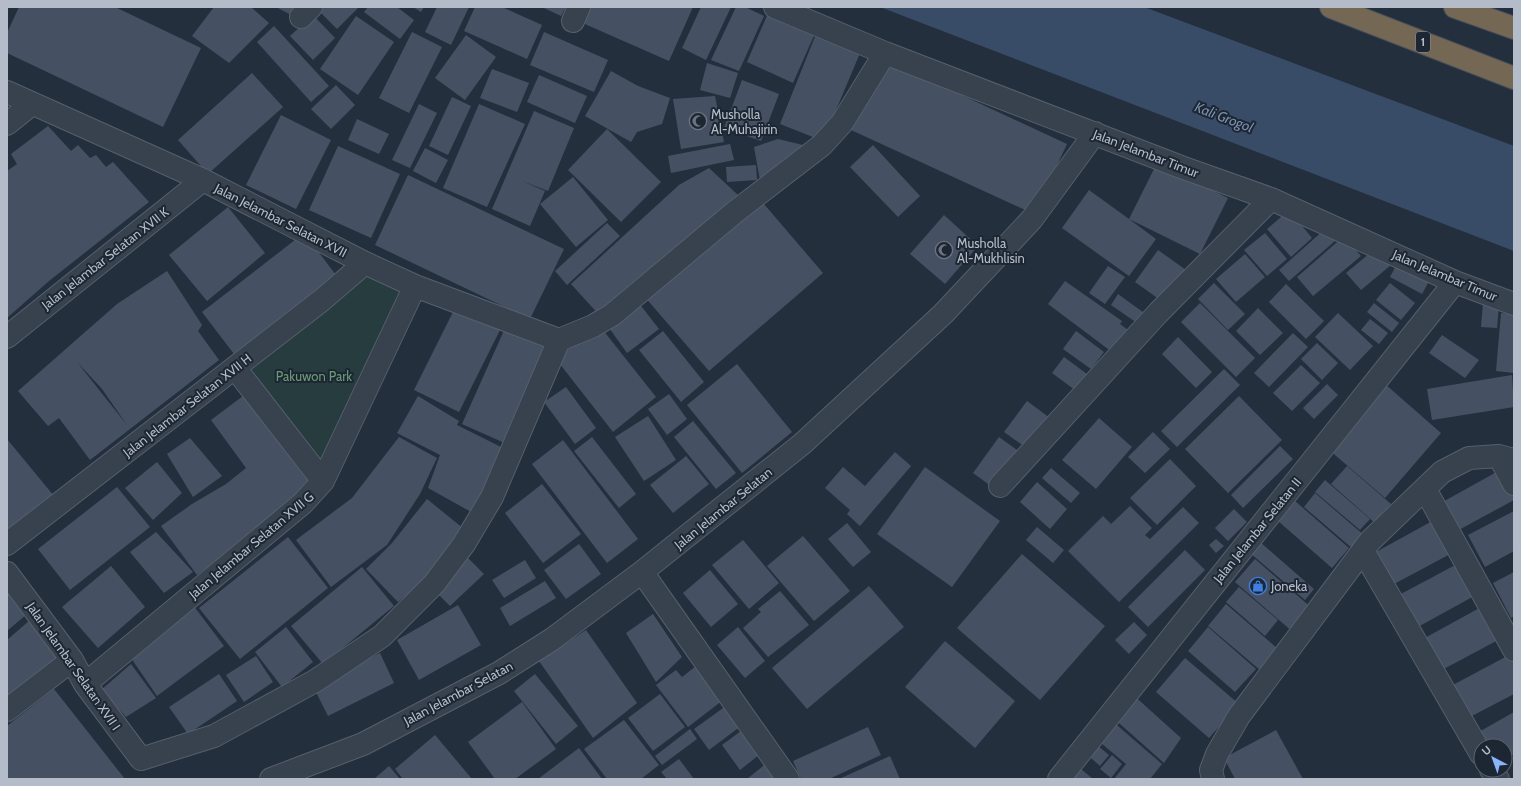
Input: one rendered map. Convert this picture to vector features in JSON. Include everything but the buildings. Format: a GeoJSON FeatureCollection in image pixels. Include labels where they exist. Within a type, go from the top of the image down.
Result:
{"type":"FeatureCollection","features":[{"type":"Feature","properties":{"kind":"highway","name":"1"},"geometry":{"type":"LineString","coordinates":[[1331,7],[1514,78]]}},
{"type":"Feature","properties":{"kind":"highway"},"geometry":{"type":"LineString","coordinates":[[1455,7],[1514,28]]}},
{"type":"Feature","properties":{"kind":"street","name":"Jalan Jelambar Timur"},"geometry":{"type":"LineString","coordinates":[[774,7],[885,53],[1181,167],[1270,198],[1455,282],[1514,304]]}},
{"type":"Feature","properties":{"kind":"street"},"geometry":{"type":"LineString","coordinates":[[559,340],[593,326],[612,314],[735,212],[822,145],[842,123],[885,53]]}},
{"type":"Feature","properties":{"kind":"street","name":"Jalan Jelambar Selatan XVII"},"geometry":{"type":"LineString","coordinates":[[7,92],[203,180],[365,263],[415,286],[559,340]]}},
{"type":"Feature","properties":{"kind":"street"},"geometry":{"type":"LineString","coordinates":[[7,124],[32,104]]}},
{"type":"Feature","properties":{"kind":"street","name":"Jalan Jelambar Selatan"},"geometry":{"type":"LineString","coordinates":[[271,779],[363,744],[499,673],[551,640],[642,572],[802,444],[943,314],[1032,219],[1095,133]]}},
{"type":"Feature","properties":{"kind":"street","name":"Jalan Jelambar Selatan XVII K"},"geometry":{"type":"LineString","coordinates":[[7,337],[203,180]]}},
{"type":"Feature","properties":{"kind":"street"},"geometry":{"type":"LineString","coordinates":[[1000,486],[1158,313],[1270,198]]}},
{"type":"Feature","properties":{"kind":"street","name":"Jalan Jelambar Selatan XVII H"},"geometry":{"type":"LineString","coordinates":[[7,544],[322,300],[365,263]]}},
{"type":"Feature","properties":{"kind":"street","name":"Jalan Jelambar Selatan II"},"geometry":{"type":"LineString","coordinates":[[1059,779],[1455,282]]}},
{"type":"Feature","properties":{"kind":"street","name":"Jalan Jelambar Selatan XVII G"},"geometry":{"type":"LineString","coordinates":[[85,684],[303,503],[323,481],[415,286]]}},
{"type":"Feature","properties":{"kind":"street","name":"Jalan Jelambar Selatan XVII I"},"geometry":{"type":"LineString","coordinates":[[7,573],[72,660],[85,684],[141,759],[214,736],[315,681],[382,636],[434,584],[464,544],[488,503],[559,340]]}},
{"type":"Feature","properties":{"kind":"street"},"geometry":{"type":"LineString","coordinates":[[235,368],[323,481]]}},
{"type":"Feature","properties":{"kind":"street"},"geometry":{"type":"LineString","coordinates":[[1213,779],[1211,770],[1217,754],[1239,716],[1370,541],[1442,472],[1469,458],[1507,458],[1514,484]]}},
{"type":"Feature","properties":{"kind":"street"},"geometry":{"type":"LineString","coordinates":[[1425,489],[1514,650]]}},
{"type":"Feature","properties":{"kind":"street"},"geometry":{"type":"LineString","coordinates":[[1362,551],[1473,740]]}},
{"type":"Feature","properties":{"kind":"street"},"geometry":{"type":"LineString","coordinates":[[642,572],[788,779]]}},
{"type":"Feature","properties":{"kind":"street"},"geometry":{"type":"LineString","coordinates":[[7,710],[72,660]]}},
{"type":"Feature","properties":{"kind":"green space","name":"Pakuwon Park"},"geometry":{"type":"Polygon","coordinates":[[[369,269],[416,287],[322,472],[242,366],[369,269]]]}},
{"type":"Feature","properties":{"kind":"water","name":"Kali Grogol"},"geometry":{"type":"Polygon","coordinates":[[[880,7],[1144,7],[1514,146],[1514,251],[880,7]]]}},
{"type":"Feature","properties":{"kind":"place","name":"Musholla Al-Muhajirin"},"geometry":{"type":"Point","coordinates":[698,121]}},
{"type":"Feature","properties":{"kind":"place","name":"Musholla Al-Mukhlisin"},"geometry":{"type":"Point","coordinates":[944,250]}},
{"type":"Feature","properties":{"kind":"place","name":"Joneka"},"geometry":{"type":"Point","coordinates":[1258,586]}}]}
